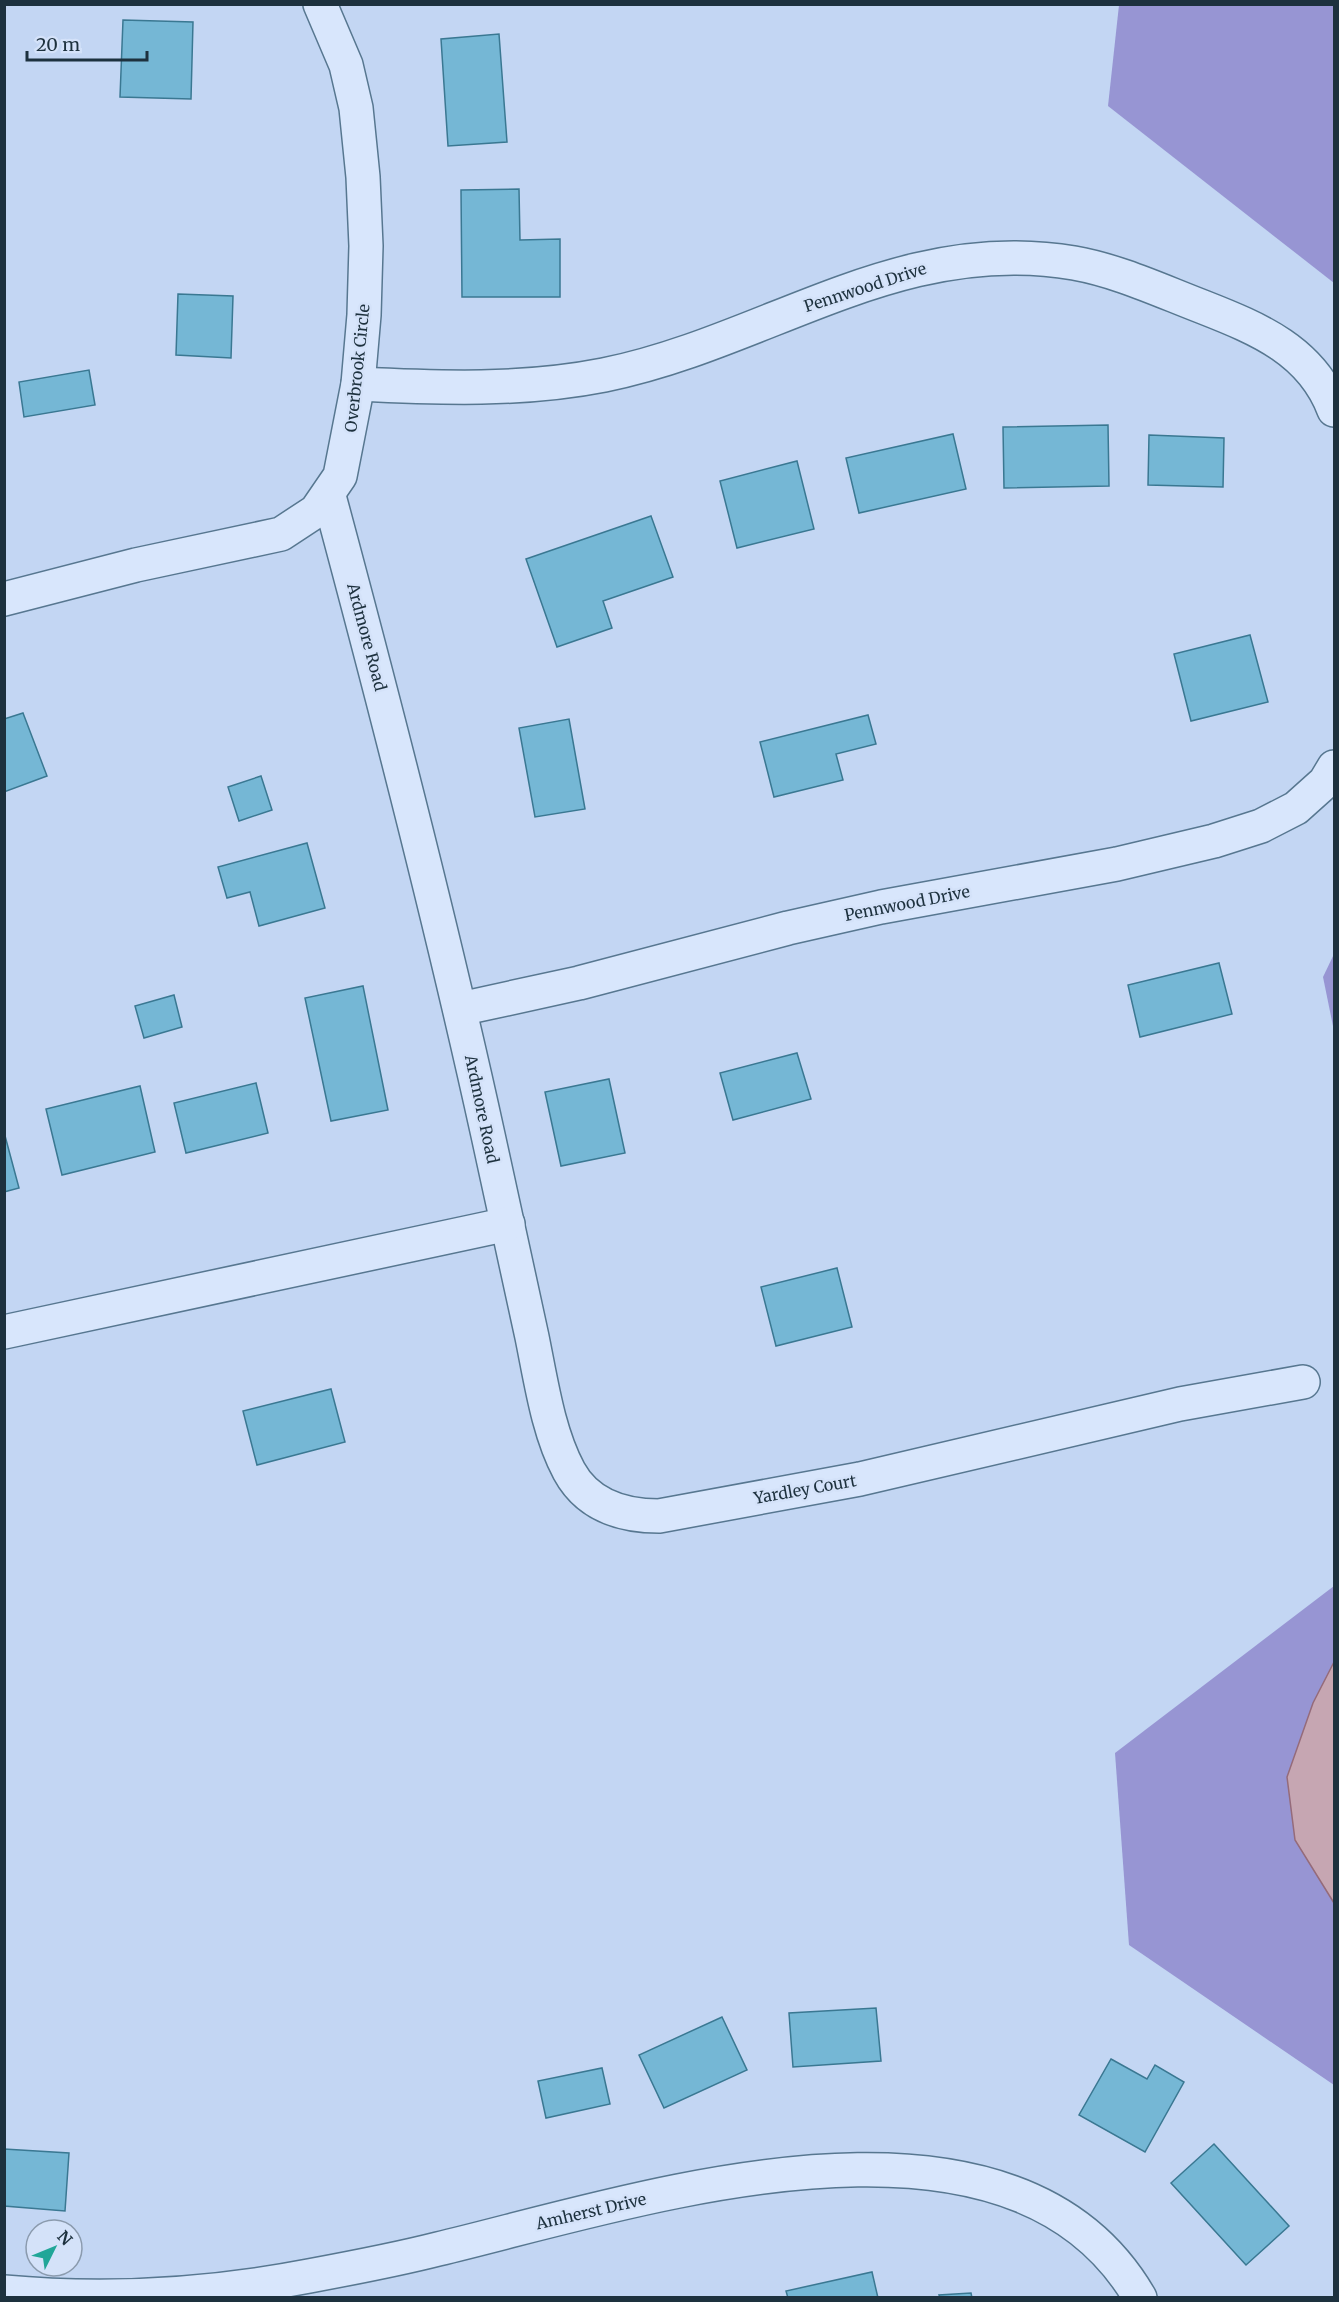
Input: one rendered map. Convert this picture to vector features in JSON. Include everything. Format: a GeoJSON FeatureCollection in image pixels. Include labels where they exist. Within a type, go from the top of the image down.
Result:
{"type":"FeatureCollection","features":[{"type":"Feature","properties":{"kind":"street","name":"Overbrook Circle"},"geometry":{"type":"LineString","coordinates":[[4,599],[136,565],[281,534],[308,518],[329,496],[340,476],[358,384],[366,246],[363,177],[356,108],[346,64],[320,4]]}},
{"type":"Feature","properties":{"kind":"street","name":"Pennwood Drive"},"geometry":{"type":"LineString","coordinates":[[358,384],[456,389],[555,383],[603,375],[651,364],[699,349],[831,295],[921,267],[972,258],[1024,257],[1075,264],[1126,277],[1269,336],[1293,351],[1313,371],[1335,410]]}},
{"type":"Feature","properties":{"kind":"street","name":"Ardmore Road"},"geometry":{"type":"LineString","coordinates":[[329,496],[398,752],[460,1009],[508,1224]]}},
{"type":"Feature","properties":{"kind":"street","name":"Pennwood Drive"},"geometry":{"type":"LineString","coordinates":[[460,1009],[579,983],[788,928],[881,907],[1117,864],[1214,841],[1261,826],[1296,808],[1325,782],[1335,767]]}},
{"type":"Feature","properties":{"kind":"street"},"geometry":{"type":"LineString","coordinates":[[4,1332],[508,1224]]}},
{"type":"Feature","properties":{"kind":"street","name":"Yardley Court"},"geometry":{"type":"LineString","coordinates":[[508,1224],[543,1388],[562,1455],[570,1474],[583,1490],[599,1503],[618,1512],[638,1516],[659,1516],[860,1479],[1180,1404],[1304,1382]]}},
{"type":"Feature","properties":{"kind":"street","name":"Amherst Drive"},"geometry":{"type":"LineString","coordinates":[[4,2292],[39,2295],[174,2293],[307,2277],[437,2250],[628,2200],[734,2181],[850,2170],[941,2174],[1000,2186],[1028,2198],[1084,2234],[1110,2259],[1140,2298]]}},
{"type":"Feature","properties":{"kind":"shaded area"},"geometry":{"type":"Polygon","coordinates":[[[1119,5],[1334,5],[1334,283],[1108,106],[1119,5]]]}},
{"type":"Feature","properties":{"kind":"shaded area"},"geometry":{"type":"Polygon","coordinates":[[[1334,954],[1334,1031],[1323,977],[1334,954]]]}},
{"type":"Feature","properties":{"kind":"shaded area"},"geometry":{"type":"Polygon","coordinates":[[[1334,1586],[1334,2085],[1129,1945],[1115,1753],[1334,1586]]]}},
{"type":"Feature","properties":{"kind":"shaded area"},"geometry":{"type":"Polygon","coordinates":[[[1334,1662],[1334,1903],[1295,1840],[1287,1777],[1313,1703],[1334,1662]]]}},
{"type":"Feature","properties":{"kind":"building"},"geometry":{"type":"Polygon","coordinates":[[[123,20],[193,22],[191,99],[120,97],[123,20]]]}},
{"type":"Feature","properties":{"kind":"building"},"geometry":{"type":"Polygon","coordinates":[[[499,34],[507,142],[448,146],[441,39],[499,34]]]}},
{"type":"Feature","properties":{"kind":"building"},"geometry":{"type":"Polygon","coordinates":[[[519,189],[520,240],[560,239],[560,297],[462,297],[461,190],[519,189]]]}},
{"type":"Feature","properties":{"kind":"building"},"geometry":{"type":"Polygon","coordinates":[[[178,294],[233,296],[231,358],[176,355],[178,294]]]}},
{"type":"Feature","properties":{"kind":"building"},"geometry":{"type":"Polygon","coordinates":[[[89,370],[95,405],[24,417],[19,382],[89,370]]]}},
{"type":"Feature","properties":{"kind":"building"},"geometry":{"type":"Polygon","coordinates":[[[1108,425],[1109,486],[1004,488],[1003,427],[1108,425]]]}},
{"type":"Feature","properties":{"kind":"building"},"geometry":{"type":"Polygon","coordinates":[[[953,434],[966,489],[859,513],[846,458],[953,434]]]}},
{"type":"Feature","properties":{"kind":"building"},"geometry":{"type":"Polygon","coordinates":[[[1149,435],[1224,438],[1223,487],[1148,485],[1149,435]]]}},
{"type":"Feature","properties":{"kind":"building"},"geometry":{"type":"Polygon","coordinates":[[[797,461],[814,529],[737,548],[720,481],[797,461]]]}},
{"type":"Feature","properties":{"kind":"building"},"geometry":{"type":"Polygon","coordinates":[[[651,516],[673,577],[603,601],[612,628],[557,647],[526,559],[651,516]]]}},
{"type":"Feature","properties":{"kind":"building"},"geometry":{"type":"Polygon","coordinates":[[[1250,635],[1268,702],[1191,721],[1174,654],[1250,635]]]}},
{"type":"Feature","properties":{"kind":"building"},"geometry":{"type":"Polygon","coordinates":[[[23,713],[47,776],[4,792],[4,719],[23,713]]]}},
{"type":"Feature","properties":{"kind":"building"},"geometry":{"type":"Polygon","coordinates":[[[868,715],[876,744],[836,754],[843,780],[774,797],[760,742],[868,715]]]}},
{"type":"Feature","properties":{"kind":"building"},"geometry":{"type":"Polygon","coordinates":[[[569,719],[585,809],[535,817],[519,728],[569,719]]]}},
{"type":"Feature","properties":{"kind":"building"},"geometry":{"type":"Polygon","coordinates":[[[261,776],[272,810],[239,821],[228,787],[261,776]]]}},
{"type":"Feature","properties":{"kind":"building"},"geometry":{"type":"Polygon","coordinates":[[[307,843],[325,908],[259,926],[250,892],[227,898],[218,867],[307,843]]]}},
{"type":"Feature","properties":{"kind":"building"},"geometry":{"type":"Polygon","coordinates":[[[1219,963],[1232,1014],[1140,1037],[1128,985],[1219,963]]]}},
{"type":"Feature","properties":{"kind":"building"},"geometry":{"type":"Polygon","coordinates":[[[363,986],[388,1110],[331,1121],[305,998],[363,986]]]}},
{"type":"Feature","properties":{"kind":"building"},"geometry":{"type":"Polygon","coordinates":[[[174,995],[182,1027],[144,1038],[135,1006],[174,995]]]}},
{"type":"Feature","properties":{"kind":"building"},"geometry":{"type":"Polygon","coordinates":[[[797,1053],[811,1099],[733,1120],[720,1073],[797,1053]]]}},
{"type":"Feature","properties":{"kind":"building"},"geometry":{"type":"Polygon","coordinates":[[[609,1079],[625,1153],[561,1166],[545,1092],[609,1079]]]}},
{"type":"Feature","properties":{"kind":"building"},"geometry":{"type":"Polygon","coordinates":[[[256,1083],[268,1133],[186,1153],[174,1103],[256,1083]]]}},
{"type":"Feature","properties":{"kind":"building"},"geometry":{"type":"Polygon","coordinates":[[[140,1086],[155,1152],[62,1175],[46,1109],[140,1086]]]}},
{"type":"Feature","properties":{"kind":"building"},"geometry":{"type":"Polygon","coordinates":[[[4,1132],[19,1188],[4,1192],[4,1132]]]}},
{"type":"Feature","properties":{"kind":"building"},"geometry":{"type":"Polygon","coordinates":[[[837,1268],[852,1327],[776,1346],[761,1287],[837,1268]]]}},
{"type":"Feature","properties":{"kind":"building"},"geometry":{"type":"Polygon","coordinates":[[[331,1389],[345,1442],[257,1465],[243,1411],[331,1389]]]}},
{"type":"Feature","properties":{"kind":"building"},"geometry":{"type":"Polygon","coordinates":[[[876,2008],[881,2061],[793,2067],[789,2013],[876,2008]]]}},
{"type":"Feature","properties":{"kind":"building"},"geometry":{"type":"Polygon","coordinates":[[[722,2017],[747,2070],[664,2108],[639,2055],[722,2017]]]}},
{"type":"Feature","properties":{"kind":"building"},"geometry":{"type":"Polygon","coordinates":[[[1111,2059],[1147,2079],[1155,2065],[1184,2082],[1145,2152],[1079,2115],[1111,2059]]]}},
{"type":"Feature","properties":{"kind":"building"},"geometry":{"type":"Polygon","coordinates":[[[602,2068],[610,2104],[546,2118],[538,2081],[602,2068]]]}},
{"type":"Feature","properties":{"kind":"building"},"geometry":{"type":"Polygon","coordinates":[[[1214,2144],[1289,2226],[1246,2265],[1171,2183],[1214,2144]]]}},
{"type":"Feature","properties":{"kind":"building"},"geometry":{"type":"Polygon","coordinates":[[[4,2149],[69,2153],[65,2211],[4,2206],[4,2149]]]}},
{"type":"Feature","properties":{"kind":"building"},"geometry":{"type":"Polygon","coordinates":[[[872,2272],[878,2298],[788,2298],[786,2291],[872,2272]]]}},
{"type":"Feature","properties":{"kind":"building"},"geometry":{"type":"Polygon","coordinates":[[[971,2293],[972,2298],[940,2298],[939,2295],[971,2293]]]}}]}
